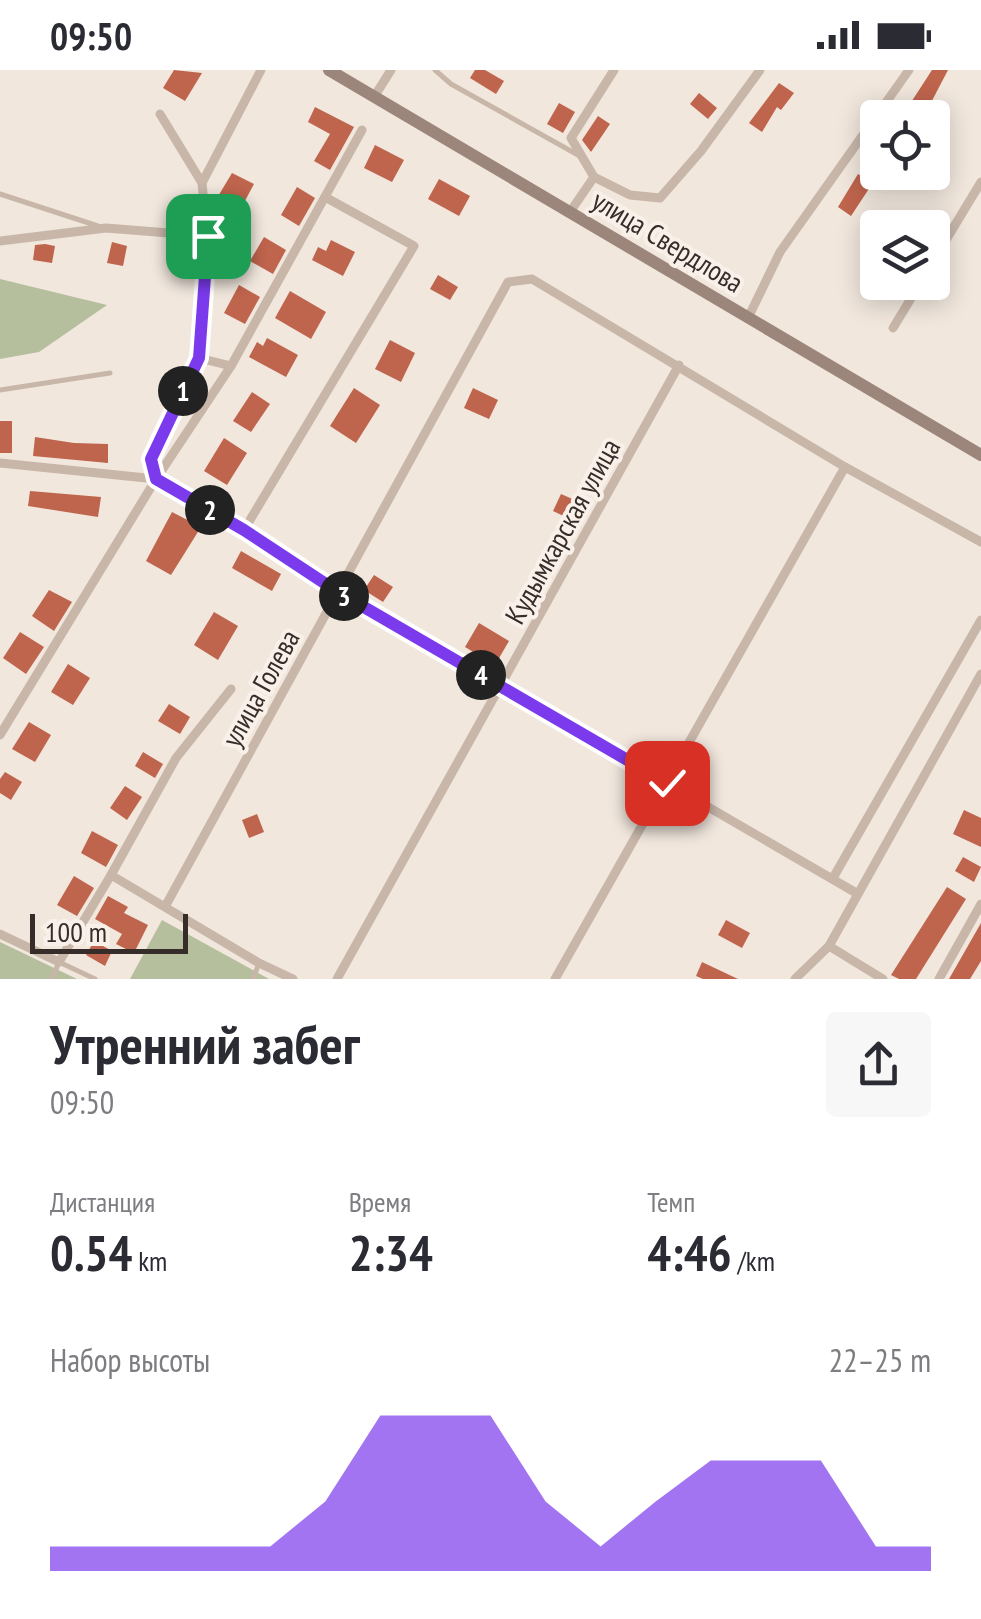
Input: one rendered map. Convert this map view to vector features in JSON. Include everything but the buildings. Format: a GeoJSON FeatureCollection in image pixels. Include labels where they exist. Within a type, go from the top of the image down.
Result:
{"type":"FeatureCollection","features":[{"type":"Feature","properties":{"kind":"main road","name":"улица Свердлова"},"geometry":{"type":"LineString","coordinates":[[329,70],[981,455]]}},
{"type":"Feature","properties":{"kind":"street"},"geometry":{"type":"LineString","coordinates":[[202,183],[261,70]]}},
{"type":"Feature","properties":{"kind":"street"},"geometry":{"type":"LineString","coordinates":[[374,97],[392,70]]}},
{"type":"Feature","properties":{"kind":"street"},"geometry":{"type":"LineString","coordinates":[[614,70],[570,138],[594,177],[630,195],[660,198],[701,151],[760,70]]}},
{"type":"Feature","properties":{"kind":"street"},"geometry":{"type":"LineString","coordinates":[[748,318],[780,252],[909,70]]}},
{"type":"Feature","properties":{"kind":"street"},"geometry":{"type":"LineString","coordinates":[[156,479],[151,459],[199,358],[208,236],[202,183],[160,114]]}},
{"type":"Feature","properties":{"kind":"street"},"geometry":{"type":"LineString","coordinates":[[0,735],[156,479],[231,366],[362,130]]}},
{"type":"Feature","properties":{"kind":"street"},"geometry":{"type":"LineString","coordinates":[[570,212],[594,177]]}},
{"type":"Feature","properties":{"kind":"street"},"geometry":{"type":"LineString","coordinates":[[950,233],[981,182]]}},
{"type":"Feature","properties":{"kind":"street"},"geometry":{"type":"LineString","coordinates":[[244,530],[414,246],[325,197]]}},
{"type":"Feature","properties":{"kind":"street"},"geometry":{"type":"LineString","coordinates":[[0,240],[106,228],[208,236]]}},
{"type":"Feature","properties":{"kind":"street","name":"улица Голева"},"geometry":{"type":"LineString","coordinates":[[166,905],[508,282],[532,279],[679,365]]}},
{"type":"Feature","properties":{"kind":"street"},"geometry":{"type":"LineString","coordinates":[[893,328],[910,300]]}},
{"type":"Feature","properties":{"kind":"street"},"geometry":{"type":"LineString","coordinates":[[199,358],[231,366]]}},
{"type":"Feature","properties":{"kind":"street"},"geometry":{"type":"LineString","coordinates":[[679,365],[845,467],[981,542]]}},
{"type":"Feature","properties":{"kind":"street","name":"Кудымкарская улица"},"geometry":{"type":"LineString","coordinates":[[337,979],[679,365]]}},
{"type":"Feature","properties":{"kind":"street"},"geometry":{"type":"LineString","coordinates":[[0,463],[156,479],[244,530],[338,592],[858,894]]}},
{"type":"Feature","properties":{"kind":"street"},"geometry":{"type":"LineString","coordinates":[[554,979],[845,467]]}},
{"type":"Feature","properties":{"kind":"street"},"geometry":{"type":"LineString","coordinates":[[833,878],[981,620]]}},
{"type":"Feature","properties":{"kind":"street"},"geometry":{"type":"LineString","coordinates":[[795,979],[829,946],[981,674]]}},
{"type":"Feature","properties":{"kind":"street"},"geometry":{"type":"LineString","coordinates":[[0,934],[60,962],[176,758],[230,689]]}},
{"type":"Feature","properties":{"kind":"street"},"geometry":{"type":"LineString","coordinates":[[111,875],[293,979]]}},
{"type":"Feature","properties":{"kind":"street"},"geometry":{"type":"LineString","coordinates":[[939,979],[981,904]]}},
{"type":"Feature","properties":{"kind":"street"},"geometry":{"type":"LineString","coordinates":[[829,946],[883,979]]}},
{"type":"Feature","properties":{"kind":"lane"},"geometry":{"type":"LineString","coordinates":[[434,70],[451,84],[582,157]]}},
{"type":"Feature","properties":{"kind":"lane"},"geometry":{"type":"LineString","coordinates":[[0,194],[106,228]]}},
{"type":"Feature","properties":{"kind":"lane"},"geometry":{"type":"LineString","coordinates":[[0,390],[110,373]]}},
{"type":"Feature","properties":{"kind":"lane"},"geometry":{"type":"LineString","coordinates":[[52,979],[60,962],[96,979]]}},
{"type":"Feature","properties":{"kind":"lane"},"geometry":{"type":"LineString","coordinates":[[253,979],[259,963]]}},
{"type":"Feature","properties":{"kind":"green space"},"geometry":{"type":"Polygon","coordinates":[[[0,279],[107,305],[39,352],[0,359],[0,279]]]}},
{"type":"Feature","properties":{"kind":"green space"},"geometry":{"type":"Polygon","coordinates":[[[162,920],[269,979],[130,979],[162,920]]]}},
{"type":"Feature","properties":{"kind":"green space"},"geometry":{"type":"Polygon","coordinates":[[[0,942],[77,979],[0,979],[0,942]]]}},
{"type":"Feature","properties":{"kind":"route"},"geometry":{"type":"LineString","coordinates":[[208,236],[199,358],[151,459],[156,479],[244,530],[338,592],[667,783]]}}]}
